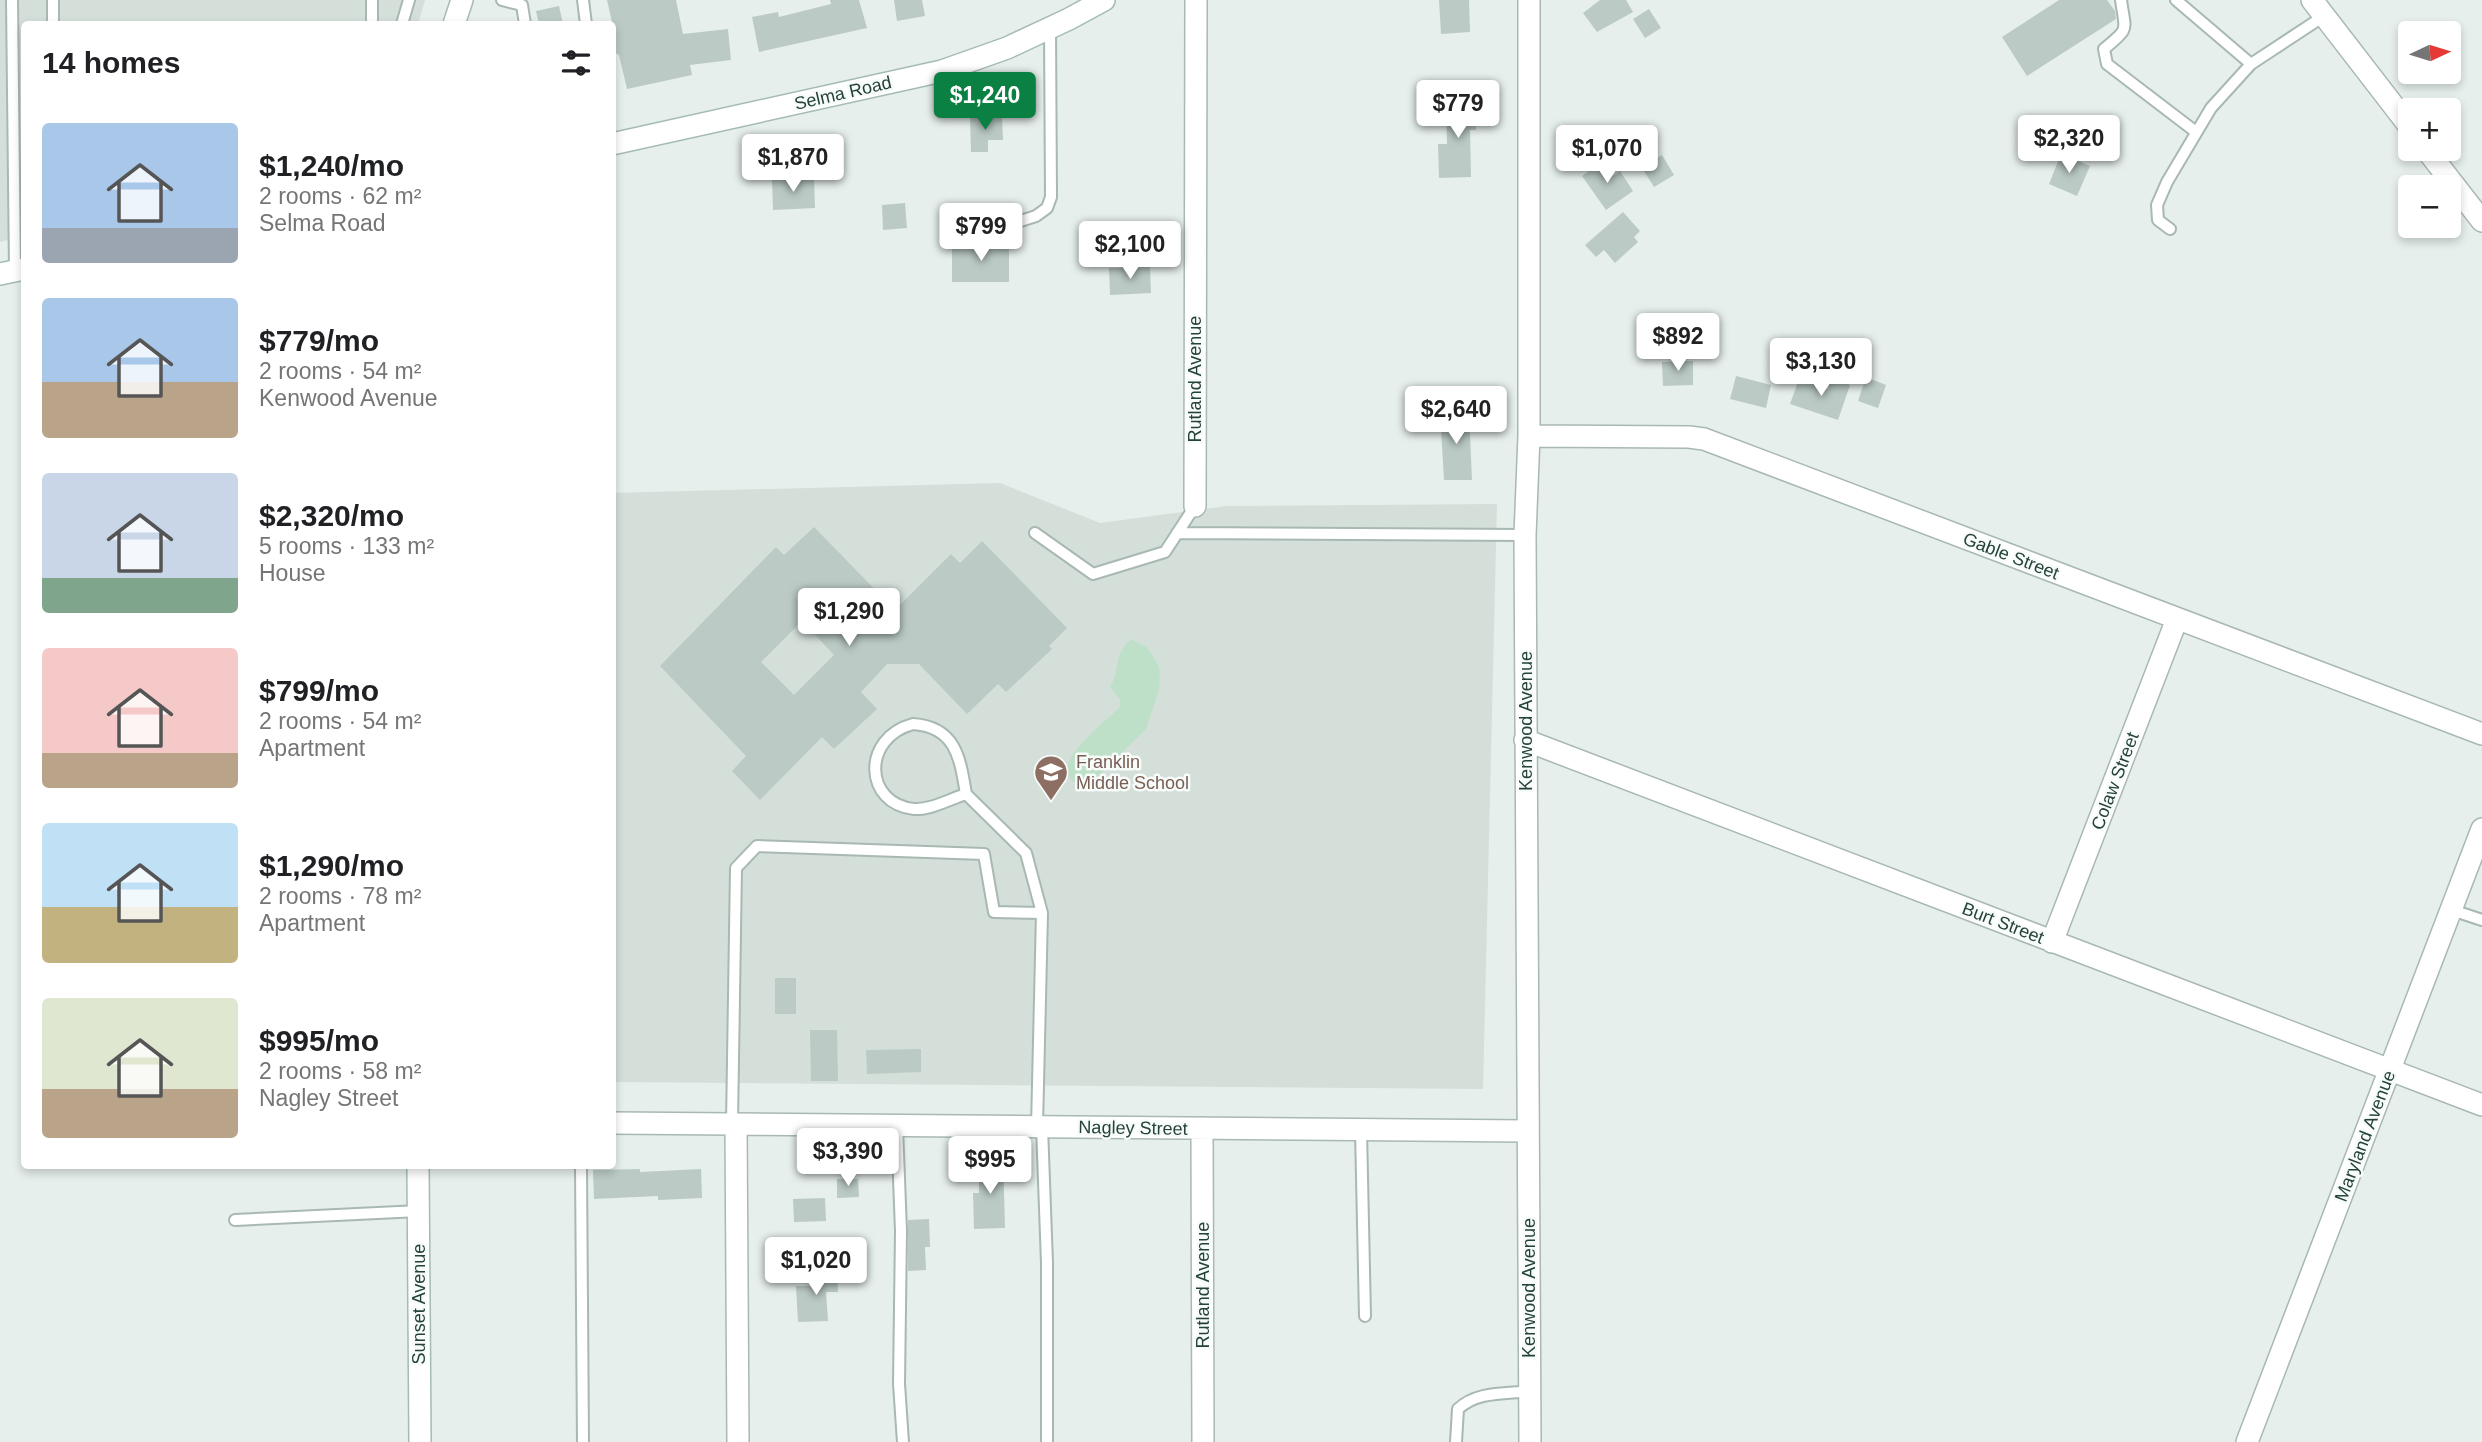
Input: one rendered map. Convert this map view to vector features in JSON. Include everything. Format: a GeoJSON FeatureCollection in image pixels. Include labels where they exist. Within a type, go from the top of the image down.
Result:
{"type":"FeatureCollection","features":[{"type":"Feature","properties":{"kind":"street"},"geometry":{"type":"LineString","coordinates":[[455,21],[462,0]]}},
{"type":"Feature","properties":{"kind":"street","name":"Selma Road"},"geometry":{"type":"LineString","coordinates":[[616,143],[942,71],[1007,48],[1104,0]]}},
{"type":"Feature","properties":{"kind":"street","name":"Rutland Avenue"},"geometry":{"type":"LineString","coordinates":[[1195,506],[1196,0]]}},
{"type":"Feature","properties":{"kind":"street","name":"Kenwood Avenue"},"geometry":{"type":"LineString","coordinates":[[1528,0],[1529,436],[1525,535],[1525,740],[1530,1442]]}},
{"type":"Feature","properties":{"kind":"street"},"geometry":{"type":"LineString","coordinates":[[2318,8],[2398,111]]}},
{"type":"Feature","properties":{"kind":"street"},"geometry":{"type":"LineString","coordinates":[[2435,161],[2482,221]]}},
{"type":"Feature","properties":{"kind":"street","name":"Gable Street"},"geometry":{"type":"LineString","coordinates":[[1529,436],[1704,439],[2482,734]]}},
{"type":"Feature","properties":{"kind":"street","name":"Colaw Street"},"geometry":{"type":"LineString","coordinates":[[2052,942],[2177,620]]}},
{"type":"Feature","properties":{"kind":"street","name":"Burt Street"},"geometry":{"type":"LineString","coordinates":[[1525,740],[2482,1105]]}},
{"type":"Feature","properties":{"kind":"street","name":"Maryland Avenue"},"geometry":{"type":"LineString","coordinates":[[2247,1442],[2482,829]]}},
{"type":"Feature","properties":{"kind":"street","name":"Nagley Street"},"geometry":{"type":"LineString","coordinates":[[616,1123],[1528,1131]]}},
{"type":"Feature","properties":{"kind":"street"},"geometry":{"type":"LineString","coordinates":[[734,1124],[738,1442]]}},
{"type":"Feature","properties":{"kind":"street","name":"Rutland Avenue"},"geometry":{"type":"LineString","coordinates":[[1202,1128],[1203,1442]]}},
{"type":"Feature","properties":{"kind":"street","name":"Sunset Avenue"},"geometry":{"type":"LineString","coordinates":[[418,1169],[420,1442]]}},
{"type":"Feature","properties":{"kind":"lane"},"geometry":{"type":"LineString","coordinates":[[12,0],[11,54],[18,163],[13,220],[13,271]]}},
{"type":"Feature","properties":{"kind":"lane"},"geometry":{"type":"LineString","coordinates":[[52,21],[53,0]]}},
{"type":"Feature","properties":{"kind":"lane"},"geometry":{"type":"LineString","coordinates":[[372,0],[372,21]]}},
{"type":"Feature","properties":{"kind":"lane"},"geometry":{"type":"LineString","coordinates":[[403,21],[409,0]]}},
{"type":"Feature","properties":{"kind":"lane"},"geometry":{"type":"LineString","coordinates":[[502,0],[528,2],[525,21]]}},
{"type":"Feature","properties":{"kind":"lane"},"geometry":{"type":"LineString","coordinates":[[583,0],[586,21]]}},
{"type":"Feature","properties":{"kind":"lane"},"geometry":{"type":"LineString","coordinates":[[2121,0],[2126,23],[2121,35],[2105,49],[2108,64],[2196,132]]}},
{"type":"Feature","properties":{"kind":"lane"},"geometry":{"type":"LineString","coordinates":[[2176,0],[2251,64]]}},
{"type":"Feature","properties":{"kind":"lane"},"geometry":{"type":"LineString","coordinates":[[2170,229],[2158,220],[2157,205],[2166,181],[2211,108],[2251,64],[2318,8]]}},
{"type":"Feature","properties":{"kind":"lane"},"geometry":{"type":"LineString","coordinates":[[996,229],[1036,216],[1047,208],[1051,197],[1050,28]]}},
{"type":"Feature","properties":{"kind":"lane"},"geometry":{"type":"LineString","coordinates":[[11,54],[21,54]]}},
{"type":"Feature","properties":{"kind":"lane"},"geometry":{"type":"LineString","coordinates":[[0,222],[13,220]]}},
{"type":"Feature","properties":{"kind":"lane"},"geometry":{"type":"LineString","coordinates":[[1035,533],[1093,574],[1165,552],[1195,506]]}},
{"type":"Feature","properties":{"kind":"lane"},"geometry":{"type":"LineString","coordinates":[[1177,533],[1525,535]]}},
{"type":"Feature","properties":{"kind":"lane"},"geometry":{"type":"LineString","coordinates":[[966,794],[918,809],[904,807],[891,800],[881,789],[876,775],[880,747],[889,736],[914,724],[939,730],[949,739],[956,750],[966,794],[1026,853],[1042,913],[1040,1127],[1047,1263],[1046,1442]]}},
{"type":"Feature","properties":{"kind":"lane"},"geometry":{"type":"LineString","coordinates":[[734,1124],[736,868],[758,846],[984,853],[994,912],[1042,913]]}},
{"type":"Feature","properties":{"kind":"lane"},"geometry":{"type":"LineString","coordinates":[[2452,910],[2482,920]]}},
{"type":"Feature","properties":{"kind":"lane"},"geometry":{"type":"LineString","coordinates":[[897,1126],[901,1231],[899,1384],[903,1442]]}},
{"type":"Feature","properties":{"kind":"lane"},"geometry":{"type":"LineString","coordinates":[[1361,1130],[1366,1316]]}},
{"type":"Feature","properties":{"kind":"lane"},"geometry":{"type":"LineString","coordinates":[[581,1169],[583,1442]]}},
{"type":"Feature","properties":{"kind":"lane"},"geometry":{"type":"LineString","coordinates":[[235,1220],[419,1211]]}},
{"type":"Feature","properties":{"kind":"lane"},"geometry":{"type":"LineString","coordinates":[[1456,1442],[1458,1409],[1464,1403],[1478,1396],[1530,1391]]}},
{"type":"Feature","properties":{"kind":"shaded area"},"geometry":{"type":"Polygon","coordinates":[[[0,0],[425,0],[419,21],[21,21],[21,237],[0,242],[0,0]]]}},
{"type":"Feature","properties":{"kind":"shaded area","name":"Franklin Middle School"},"geometry":{"type":"Polygon","coordinates":[[[1000,483],[1100,523],[1227,506],[1497,504],[1483,1089],[616,1082],[616,493],[1000,483]]]}},
{"type":"Feature","properties":{"kind":"green space"},"geometry":{"type":"Polygon","coordinates":[[[1131,639],[1147,647],[1160,670],[1159,690],[1146,729],[1089,785],[1078,784],[1070,778],[1067,770],[1069,761],[1084,741],[1120,707],[1120,700],[1110,687],[1121,652],[1131,639]]]}},
{"type":"Feature","properties":{"kind":"building"},"geometry":{"type":"Polygon","coordinates":[[[607,0],[676,0],[683,34],[728,29],[731,60],[690,65],[692,75],[627,89],[619,55],[616,53],[616,21],[612,21],[607,0]]]}},
{"type":"Feature","properties":{"kind":"building"},"geometry":{"type":"Polygon","coordinates":[[[830,0],[859,0],[867,28],[759,52],[752,17],[778,12],[779,17],[831,4],[830,0]]]}},
{"type":"Feature","properties":{"kind":"building"},"geometry":{"type":"Polygon","coordinates":[[[894,0],[922,0],[925,16],[897,21],[894,0]]]}},
{"type":"Feature","properties":{"kind":"building"},"geometry":{"type":"Polygon","coordinates":[[[1439,0],[1469,0],[1470,32],[1441,34],[1439,0]]]}},
{"type":"Feature","properties":{"kind":"building"},"geometry":{"type":"Polygon","coordinates":[[[1600,0],[1626,0],[1633,12],[1597,32],[1583,13],[1600,0]]]}},
{"type":"Feature","properties":{"kind":"building"},"geometry":{"type":"Polygon","coordinates":[[[2059,0],[2107,0],[2115,11],[2116,19],[2027,76],[2002,37],[2059,0]]]}},
{"type":"Feature","properties":{"kind":"building"},"geometry":{"type":"Polygon","coordinates":[[[559,6],[562,21],[538,21],[536,11],[559,6]]]}},
{"type":"Feature","properties":{"kind":"building"},"geometry":{"type":"Polygon","coordinates":[[[1649,9],[1661,28],[1645,38],[1633,19],[1649,9]]]}},
{"type":"Feature","properties":{"kind":"building"},"geometry":{"type":"Polygon","coordinates":[[[1475,99],[1476,130],[1470,130],[1471,177],[1439,178],[1438,144],[1447,144],[1446,100],[1475,99]]]}},
{"type":"Feature","properties":{"kind":"building"},"geometry":{"type":"Polygon","coordinates":[[[1002,115],[1003,140],[988,140],[988,152],[971,152],[970,116],[1002,115]]]}},
{"type":"Feature","properties":{"kind":"building"},"geometry":{"type":"Polygon","coordinates":[[[2061,154],[2090,166],[2077,196],[2049,184],[2061,154]]]}},
{"type":"Feature","properties":{"kind":"building"},"geometry":{"type":"Polygon","coordinates":[[[1662,155],[1674,175],[1654,187],[1642,168],[1662,155]]]}},
{"type":"Feature","properties":{"kind":"building"},"geometry":{"type":"Polygon","coordinates":[[[1603,161],[1613,176],[1620,171],[1633,191],[1606,210],[1582,176],[1603,161]]]}},
{"type":"Feature","properties":{"kind":"building"},"geometry":{"type":"Polygon","coordinates":[[[814,178],[815,208],[773,210],[772,180],[814,178]]]}},
{"type":"Feature","properties":{"kind":"building"},"geometry":{"type":"Polygon","coordinates":[[[905,203],[907,228],[883,230],[882,205],[905,203]]]}},
{"type":"Feature","properties":{"kind":"building"},"geometry":{"type":"Polygon","coordinates":[[[1623,212],[1640,231],[1634,237],[1638,242],[1615,263],[1604,250],[1596,257],[1585,245],[1623,212]]]}},
{"type":"Feature","properties":{"kind":"building"},"geometry":{"type":"Polygon","coordinates":[[[1009,243],[1009,282],[952,282],[952,244],[1009,243]]]}},
{"type":"Feature","properties":{"kind":"building"},"geometry":{"type":"Polygon","coordinates":[[[1150,267],[1151,293],[1110,295],[1109,268],[1150,267]]]}},
{"type":"Feature","properties":{"kind":"building"},"geometry":{"type":"Polygon","coordinates":[[[1693,361],[1693,385],[1663,386],[1662,362],[1693,361]]]}},
{"type":"Feature","properties":{"kind":"building"},"geometry":{"type":"Polygon","coordinates":[[[1736,376],[1771,385],[1766,408],[1730,399],[1736,376]]]}},
{"type":"Feature","properties":{"kind":"building"},"geometry":{"type":"Polygon","coordinates":[[[1866,377],[1886,385],[1878,408],[1858,401],[1866,377]]]}},
{"type":"Feature","properties":{"kind":"building"},"geometry":{"type":"Polygon","coordinates":[[[1831,378],[1850,385],[1838,420],[1790,404],[1799,379],[1828,389],[1831,378]]]}},
{"type":"Feature","properties":{"kind":"building"},"geometry":{"type":"Polygon","coordinates":[[[1469,412],[1472,480],[1444,480],[1440,413],[1469,412]]]}},
{"type":"Feature","properties":{"kind":"building"},"geometry":{"type":"Polygon","coordinates":[[[814,527],[895,610],[951,554],[960,563],[982,541],[1067,628],[1049,646],[1052,649],[1006,692],[998,684],[967,714],[919,664],[887,664],[861,692],[877,709],[834,749],[822,737],[760,800],[732,771],[746,756],[660,666],[776,547],[784,555],[814,527]],[[802,621],[761,662],[794,695],[834,655],[802,621]]]}},
{"type":"Feature","properties":{"kind":"building"},"geometry":{"type":"Polygon","coordinates":[[[775,978],[796,978],[796,1014],[775,1014],[775,978]]]}},
{"type":"Feature","properties":{"kind":"building"},"geometry":{"type":"Polygon","coordinates":[[[810,1030],[837,1030],[838,1081],[811,1081],[810,1030]]]}},
{"type":"Feature","properties":{"kind":"building"},"geometry":{"type":"Polygon","coordinates":[[[921,1049],[921,1072],[867,1074],[866,1050],[921,1049]]]}},
{"type":"Feature","properties":{"kind":"building"},"geometry":{"type":"Polygon","coordinates":[[[984,1156],[1003,1156],[1005,1228],[974,1229],[973,1193],[979,1193],[979,1171],[984,1171],[984,1156]]]}},
{"type":"Feature","properties":{"kind":"building"},"geometry":{"type":"Polygon","coordinates":[[[640,1169],[640,1172],[701,1169],[702,1198],[658,1200],[658,1196],[594,1199],[593,1170],[640,1169]]]}},
{"type":"Feature","properties":{"kind":"building"},"geometry":{"type":"Polygon","coordinates":[[[837,1179],[858,1179],[859,1197],[837,1198],[837,1179]]]}},
{"type":"Feature","properties":{"kind":"building"},"geometry":{"type":"Polygon","coordinates":[[[825,1198],[826,1221],[794,1222],[793,1199],[825,1198]]]}},
{"type":"Feature","properties":{"kind":"building"},"geometry":{"type":"Polygon","coordinates":[[[929,1219],[930,1247],[925,1247],[926,1270],[908,1271],[908,1220],[929,1219]]]}},
{"type":"Feature","properties":{"kind":"building"},"geometry":{"type":"Polygon","coordinates":[[[837,1270],[838,1292],[826,1292],[828,1321],[798,1322],[796,1286],[813,1286],[812,1271],[837,1270]]]}},
{"type":"Feature","properties":{"kind":"place","name":"Franklin Middle School"},"geometry":{"type":"Point","coordinates":[1051,802]}}]}
